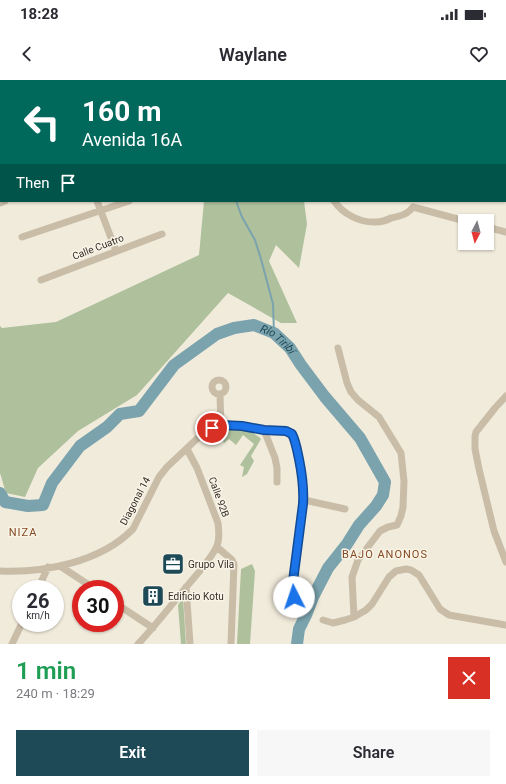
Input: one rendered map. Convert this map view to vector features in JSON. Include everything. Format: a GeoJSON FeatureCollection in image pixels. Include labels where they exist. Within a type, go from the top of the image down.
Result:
{"type":"FeatureCollection","features":[{"type":"Feature","properties":{"kind":"street"},"geometry":{"type":"LineString","coordinates":[[97,202],[116,251]]}},
{"type":"Feature","properties":{"kind":"street"},"geometry":{"type":"LineString","coordinates":[[22,237],[126,202]]}},
{"type":"Feature","properties":{"kind":"street"},"geometry":{"type":"LineString","coordinates":[[335,202],[346,213],[362,222],[377,222],[402,216],[409,212],[412,204],[458,219]]}},
{"type":"Feature","properties":{"kind":"street"},"geometry":{"type":"LineString","coordinates":[[494,229],[506,232]]}},
{"type":"Feature","properties":{"kind":"street","name":"Calle Cuatro"},"geometry":{"type":"LineString","coordinates":[[42,280],[162,234]]}},
{"type":"Feature","properties":{"kind":"street"},"geometry":{"type":"LineString","coordinates":[[338,348],[346,382],[351,392],[358,400],[379,417],[401,453],[404,481],[403,507],[397,525],[380,531],[358,560],[352,577],[354,617]]}},
{"type":"Feature","properties":{"kind":"street"},"geometry":{"type":"LineString","coordinates":[[220,395],[221,425],[286,431],[292,434],[296,441],[304,500],[292,589],[294,597],[301,603]]}},
{"type":"Feature","properties":{"kind":"street"},"geometry":{"type":"LineString","coordinates":[[506,396],[476,432],[475,449],[494,531],[506,562]]}},
{"type":"Feature","properties":{"kind":"street","name":"Diagonal 14"},"geometry":{"type":"LineString","coordinates":[[0,571],[16,572],[60,566],[91,556],[116,543],[133,529],[159,477],[167,467],[202,434],[221,425]]}},
{"type":"Feature","properties":{"kind":"street"},"geometry":{"type":"LineString","coordinates":[[264,430],[275,458],[277,482]]}},
{"type":"Feature","properties":{"kind":"street","name":"Calle 92B"},"geometry":{"type":"LineString","coordinates":[[187,449],[197,468],[218,524],[219,538],[217,547]]}},
{"type":"Feature","properties":{"kind":"street"},"geometry":{"type":"LineString","coordinates":[[304,500],[345,509]]}},
{"type":"Feature","properties":{"kind":"street"},"geometry":{"type":"LineString","coordinates":[[138,644],[153,628],[217,547],[232,560],[234,564],[231,644]]}},
{"type":"Feature","properties":{"kind":"street"},"geometry":{"type":"LineString","coordinates":[[60,566],[81,580]]}},
{"type":"Feature","properties":{"kind":"street"},"geometry":{"type":"LineString","coordinates":[[42,580],[48,567]]}},
{"type":"Feature","properties":{"kind":"street"},"geometry":{"type":"LineString","coordinates":[[322,620],[333,623],[354,617],[370,608],[389,577],[396,572],[406,569],[411,570],[418,576],[440,609],[449,615],[506,625]]}},
{"type":"Feature","properties":{"kind":"street"},"geometry":{"type":"LineString","coordinates":[[186,587],[190,644]]}},
{"type":"Feature","properties":{"kind":"street"},"geometry":{"type":"LineString","coordinates":[[124,609],[153,628]]}},
{"type":"Feature","properties":{"kind":"street"},"geometry":{"type":"LineString","coordinates":[[12,644],[18,632]]}},
{"type":"Feature","properties":{"kind":"green space"},"geometry":{"type":"Polygon","coordinates":[[[204,202],[304,202],[307,224],[299,268],[276,245],[269,261],[297,323],[281,323],[228,293],[137,395],[78,431],[38,468],[25,497],[6,493],[0,473],[0,326],[2,328],[56,322],[199,255],[204,202]]]}},
{"type":"Feature","properties":{"kind":"green space"},"geometry":{"type":"Polygon","coordinates":[[[231,429],[247,431],[261,439],[251,456],[254,461],[247,474],[242,477],[244,467],[240,465],[254,444],[243,435],[236,445],[229,439],[224,443],[217,431],[231,429]]]}},
{"type":"Feature","properties":{"kind":"green space"},"geometry":{"type":"Polygon","coordinates":[[[252,564],[255,571],[250,644],[237,644],[241,569],[252,564]]]}},
{"type":"Feature","properties":{"kind":"green space"},"geometry":{"type":"Polygon","coordinates":[[[183,598],[186,644],[181,644],[178,605],[183,598]]]}},
{"type":"Feature","properties":{"kind":"waterway"},"geometry":{"type":"LineString","coordinates":[[236,202],[242,217],[255,240],[261,259],[273,304],[274,333]]}},
{"type":"Feature","properties":{"kind":"waterway","name":"Río Tiribí"},"geometry":{"type":"LineString","coordinates":[[0,493],[5,502],[28,506],[43,505],[52,483],[80,446],[107,427],[120,414],[139,411],[174,365],[217,334],[234,328],[254,325],[274,333],[290,348],[325,397],[360,438],[385,482],[383,495],[376,506],[359,525],[347,544],[328,568],[299,629],[297,644]]}},
{"type":"Feature","properties":{"kind":"place","name":"Grupo Vila"},"geometry":{"type":"Point","coordinates":[173,564]}},
{"type":"Feature","properties":{"kind":"place","name":"Edificio Kotu"},"geometry":{"type":"Point","coordinates":[153,596]}},
{"type":"Feature","properties":{"kind":"district","name":"NIZA"},"geometry":{"type":"Point","coordinates":[23,532]}},
{"type":"Feature","properties":{"kind":"district","name":"BAJO ANONOS"},"geometry":{"type":"Point","coordinates":[385,554]}},
{"type":"Feature","properties":{"kind":"route"},"geometry":{"type":"LineString","coordinates":[[212,428],[221,425],[286,431],[292,434],[296,441],[304,492],[292,589],[292,594],[294,597]]}}]}
